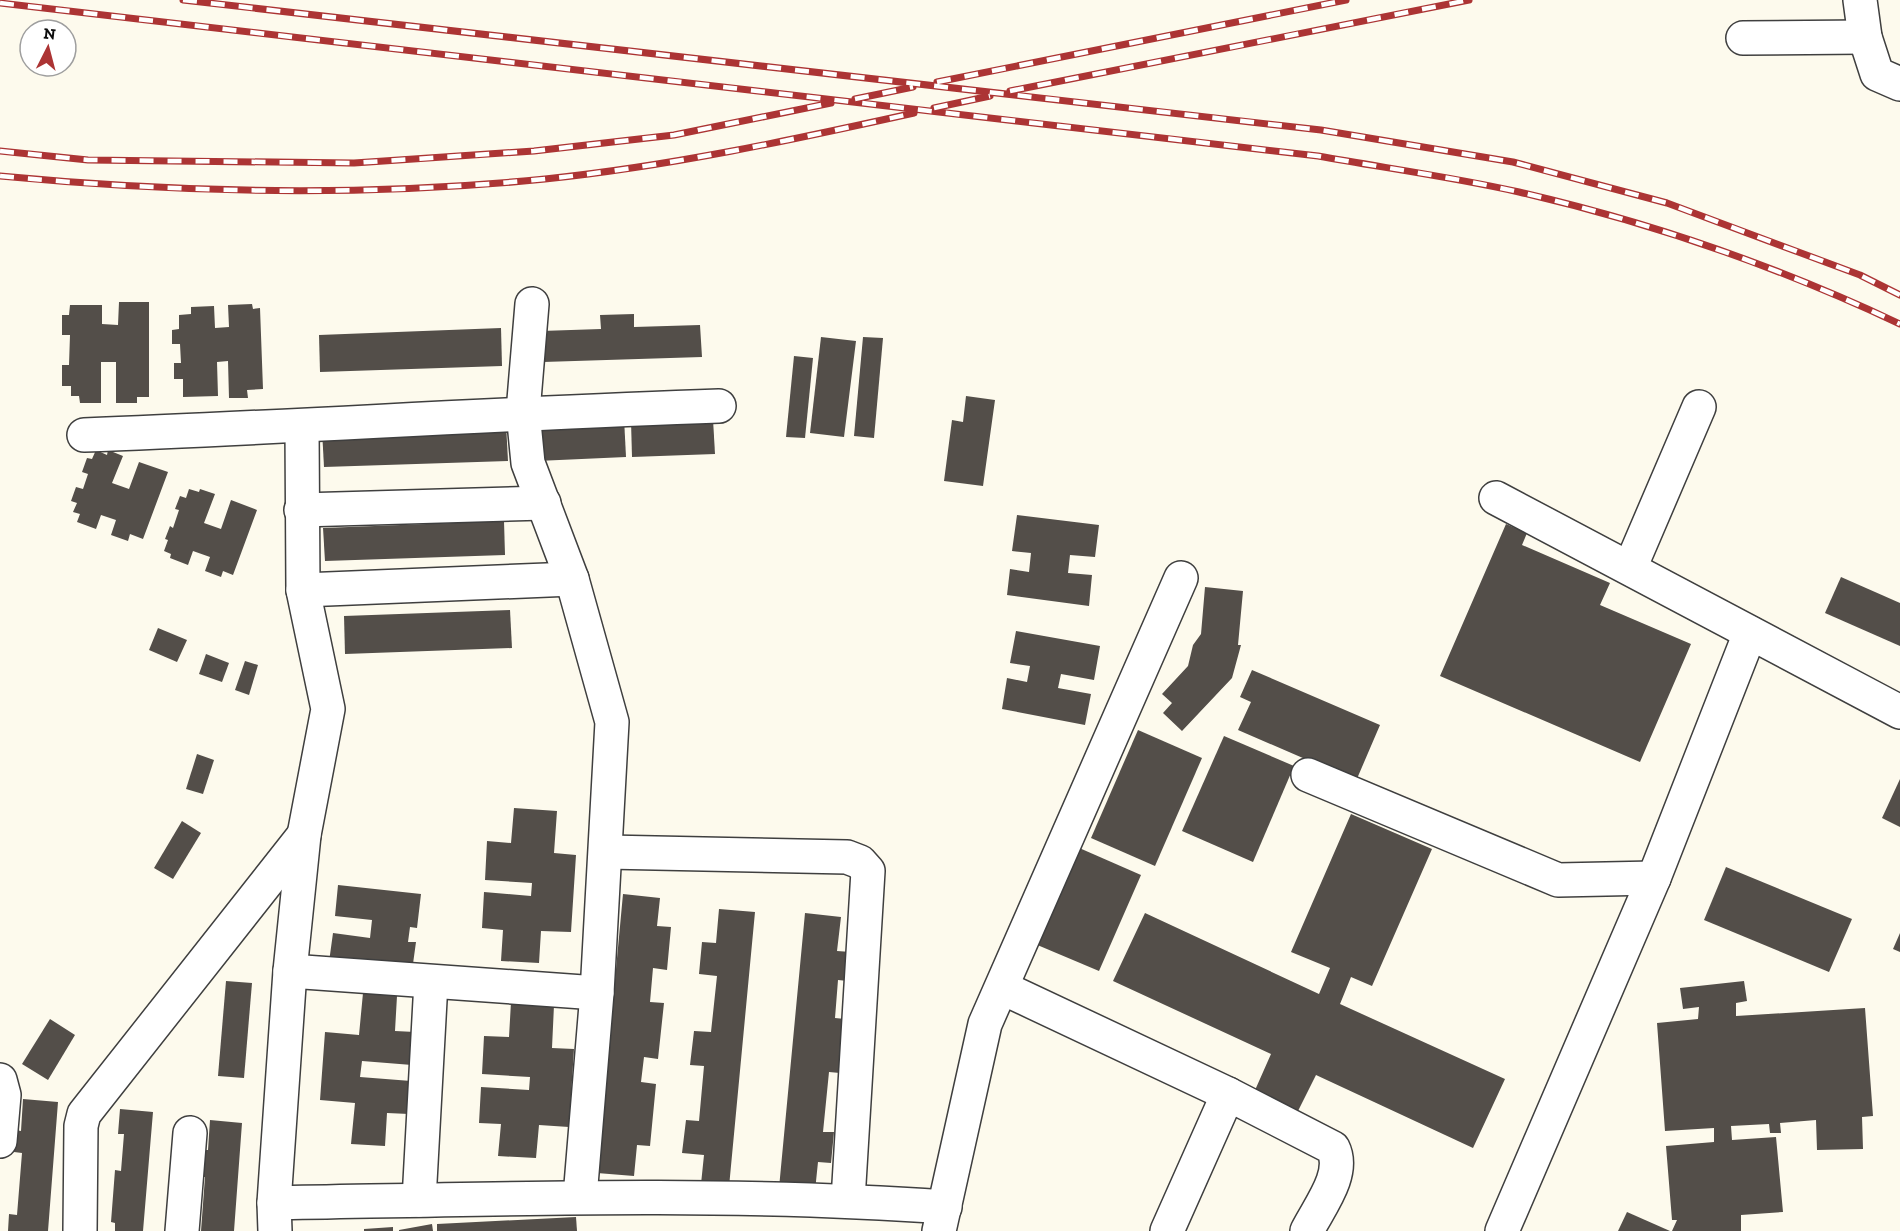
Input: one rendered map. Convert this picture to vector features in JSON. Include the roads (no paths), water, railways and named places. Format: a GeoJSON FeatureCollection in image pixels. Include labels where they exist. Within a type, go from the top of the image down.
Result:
{"type":"FeatureCollection","features":[{"type":"Feature","properties":{"kind":"street"},"geometry":{"type":"LineString","coordinates":[[1860,0],[1865,37],[1877,74],[1900,84]]}},
{"type":"Feature","properties":{"kind":"street"},"geometry":{"type":"LineString","coordinates":[[1743,38],[1865,37]]}},
{"type":"Feature","properties":{"kind":"street"},"geometry":{"type":"LineString","coordinates":[[532,304],[524,412],[528,463],[572,579],[612,722],[607,852],[580,1197]]}},
{"type":"Feature","properties":{"kind":"street"},"geometry":{"type":"LineString","coordinates":[[84,435],[302,427],[524,412],[719,406]]}},
{"type":"Feature","properties":{"kind":"street"},"geometry":{"type":"LineString","coordinates":[[1630,568],[1699,407]]}},
{"type":"Feature","properties":{"kind":"street"},"geometry":{"type":"LineString","coordinates":[[302,427],[303,590],[328,709],[304,835],[290,971],[275,1217],[419,1200],[580,1197],[848,1200],[942,1219],[985,1024],[1003,988],[1181,578]]}},
{"type":"Feature","properties":{"kind":"street"},"geometry":{"type":"LineString","coordinates":[[1496,498],[1900,712]]}},
{"type":"Feature","properties":{"kind":"street"},"geometry":{"type":"LineString","coordinates":[[301,510],[544,503]]}},
{"type":"Feature","properties":{"kind":"street"},"geometry":{"type":"LineString","coordinates":[[303,590],[572,579]]}},
{"type":"Feature","properties":{"kind":"street"},"geometry":{"type":"LineString","coordinates":[[1502,1231],[1654,878],[1750,633]]}},
{"type":"Feature","properties":{"kind":"street"},"geometry":{"type":"LineString","coordinates":[[1308,775],[1558,880],[1654,878]]}},
{"type":"Feature","properties":{"kind":"street"},"geometry":{"type":"LineString","coordinates":[[80,1231],[81,1126],[84,1114],[304,835]]}},
{"type":"Feature","properties":{"kind":"street"},"geometry":{"type":"LineString","coordinates":[[607,852],[847,857],[860,862],[868,871],[848,1200]]}},
{"type":"Feature","properties":{"kind":"street"},"geometry":{"type":"LineString","coordinates":[[290,971],[597,993]]}},
{"type":"Feature","properties":{"kind":"street"},"geometry":{"type":"LineString","coordinates":[[419,1200],[432,982]]}},
{"type":"Feature","properties":{"kind":"street"},"geometry":{"type":"LineString","coordinates":[[1003,988],[1228,1094],[1333,1148],[1338,1159],[1337,1171],[1307,1231]]}},
{"type":"Feature","properties":{"kind":"street"},"geometry":{"type":"LineString","coordinates":[[0,1080],[4,1095],[0,1141]]}},
{"type":"Feature","properties":{"kind":"street"},"geometry":{"type":"LineString","coordinates":[[1167,1231],[1228,1094]]}},
{"type":"Feature","properties":{"kind":"street"},"geometry":{"type":"LineString","coordinates":[[182,1231],[190,1133]]}},
{"type":"Feature","properties":{"kind":"railway"},"geometry":{"type":"LineString","coordinates":[[183,0],[1321,130],[1513,162],[1667,203],[1860,275],[1900,295]]}},
{"type":"Feature","properties":{"kind":"railway"},"geometry":{"type":"LineString","coordinates":[[937,82],[1346,0]]}},
{"type":"Feature","properties":{"kind":"railway"},"geometry":{"type":"LineString","coordinates":[[1010,91],[1469,0]]}},
{"type":"Feature","properties":{"kind":"railway"},"geometry":{"type":"LineString","coordinates":[[0,3],[1318,156],[1419,173],[1519,192],[1665,232],[1761,265],[1900,324]]}},
{"type":"Feature","properties":{"kind":"railway"},"geometry":{"type":"LineString","coordinates":[[855,99],[913,87]]}},
{"type":"Feature","properties":{"kind":"railway"},"geometry":{"type":"LineString","coordinates":[[934,108],[990,96]]}},
{"type":"Feature","properties":{"kind":"railway"},"geometry":{"type":"LineString","coordinates":[[0,151],[88,160],[354,163],[534,151],[674,135],[831,103]]}},
{"type":"Feature","properties":{"kind":"railway"},"geometry":{"type":"LineString","coordinates":[[0,176],[136,186],[272,191],[409,189],[477,185],[592,174],[685,160],[914,113]]}}]}
